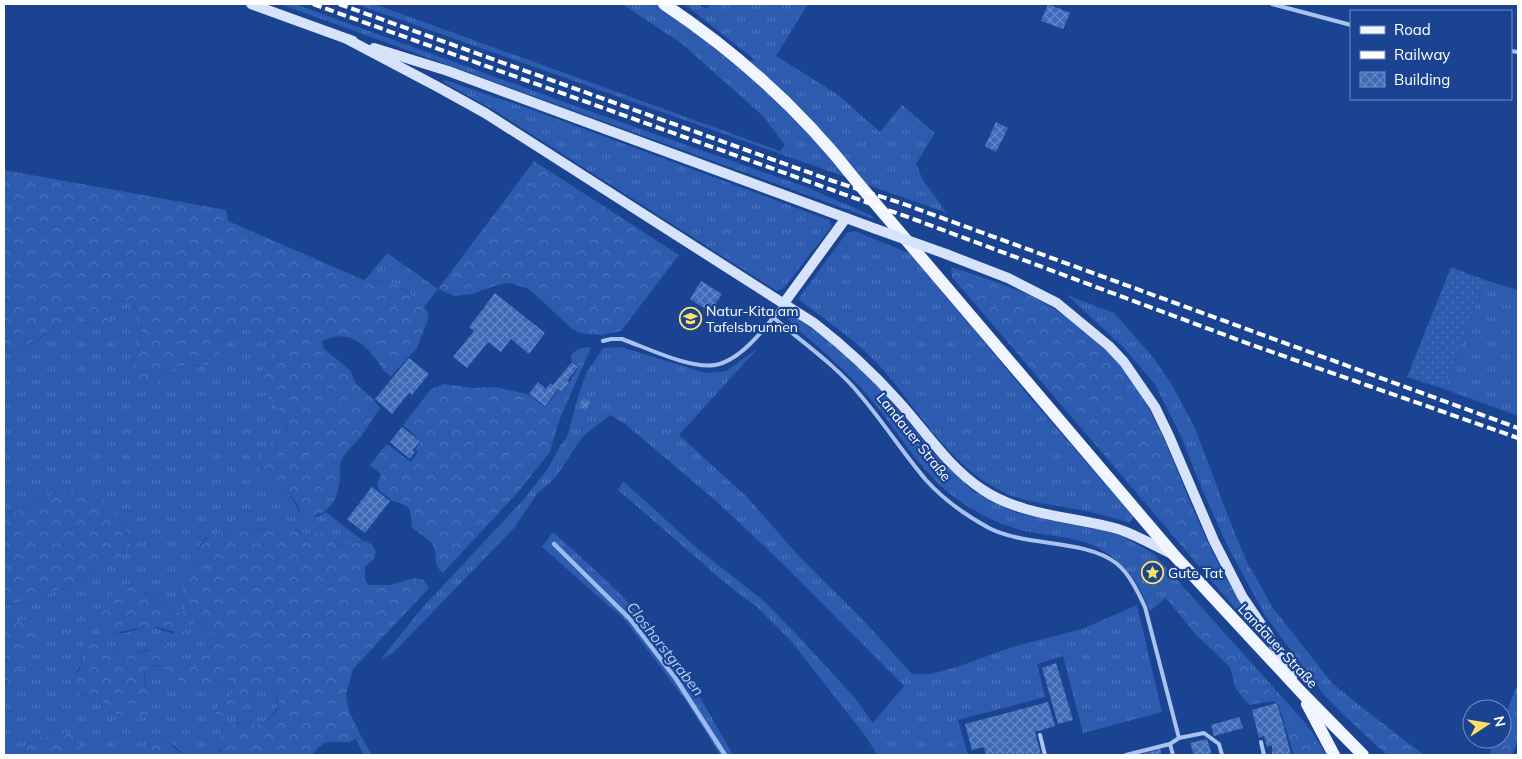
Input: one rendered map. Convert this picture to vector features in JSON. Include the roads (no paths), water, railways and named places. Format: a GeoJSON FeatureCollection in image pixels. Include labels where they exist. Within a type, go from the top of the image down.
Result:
{"type":"FeatureCollection","features":[{"type":"Feature","properties":{"kind":"main road"},"geometry":{"type":"LineString","coordinates":[[251,4],[347,39],[448,71],[946,254],[1008,278],[1057,303],[1109,346],[1124,362],[1155,408],[1214,541],[1242,596],[1267,633],[1302,693],[1334,755]]}},
{"type":"Feature","properties":{"kind":"main road","name":"Landauer Straße"},"geometry":{"type":"LineString","coordinates":[[664,4],[736,56],[806,121],[1174,555],[1302,693],[1363,755]]}},
{"type":"Feature","properties":{"kind":"main road"},"geometry":{"type":"LineString","coordinates":[[347,39],[485,113],[814,323],[876,375],[948,461],[985,492],[1005,502],[1031,511],[1125,532],[1174,555]]}},
{"type":"Feature","properties":{"kind":"main road"},"geometry":{"type":"LineString","coordinates":[[784,303],[846,218]]}},
{"type":"Feature","properties":{"kind":"lane"},"geometry":{"type":"LineString","coordinates":[[1272,4],[1350,25]]}},
{"type":"Feature","properties":{"kind":"lane"},"geometry":{"type":"LineString","coordinates":[[603,341],[622,339],[686,362],[716,365],[730,360],[740,352],[774,318],[784,303]]}},
{"type":"Feature","properties":{"kind":"lane","name":"Landauer Straße"},"geometry":{"type":"LineString","coordinates":[[774,318],[838,372],[855,389],[927,481],[956,506],[990,528],[1018,538],[1087,550],[1108,558],[1117,564],[1135,587],[1145,607],[1178,738]]}},
{"type":"Feature","properties":{"kind":"lane"},"geometry":{"type":"LineString","coordinates":[[1126,755],[1170,744],[1178,738],[1204,732],[1219,744],[1222,755]]}},
{"type":"Feature","properties":{"kind":"lane"},"geometry":{"type":"LineString","coordinates":[[1040,735],[1045,755]]}},
{"type":"Feature","properties":{"kind":"lane"},"geometry":{"type":"LineString","coordinates":[[1261,742],[1264,755]]}},
{"type":"Feature","properties":{"kind":"lane"},"geometry":{"type":"LineString","coordinates":[[1170,744],[1173,755]]}},
{"type":"Feature","properties":{"kind":"waterway","name":"Closhorstgraben"},"geometry":{"type":"LineString","coordinates":[[554,544],[630,619],[676,679],[725,755]]}},
{"type":"Feature","properties":{"kind":"railway"},"geometry":{"type":"LineString","coordinates":[[313,4],[916,220],[1252,345],[1518,438]]}},
{"type":"Feature","properties":{"kind":"railway"},"geometry":{"type":"LineString","coordinates":[[339,4],[830,180],[901,203],[1518,428]]}},
{"type":"Feature","properties":{"kind":"place","name":"Natur-Kita am Tafelsbrunnen"},"geometry":{"type":"Point","coordinates":[690,319]}},
{"type":"Feature","properties":{"kind":"place","name":"Gute Tat"},"geometry":{"type":"Point","coordinates":[1152,573]}}]}
